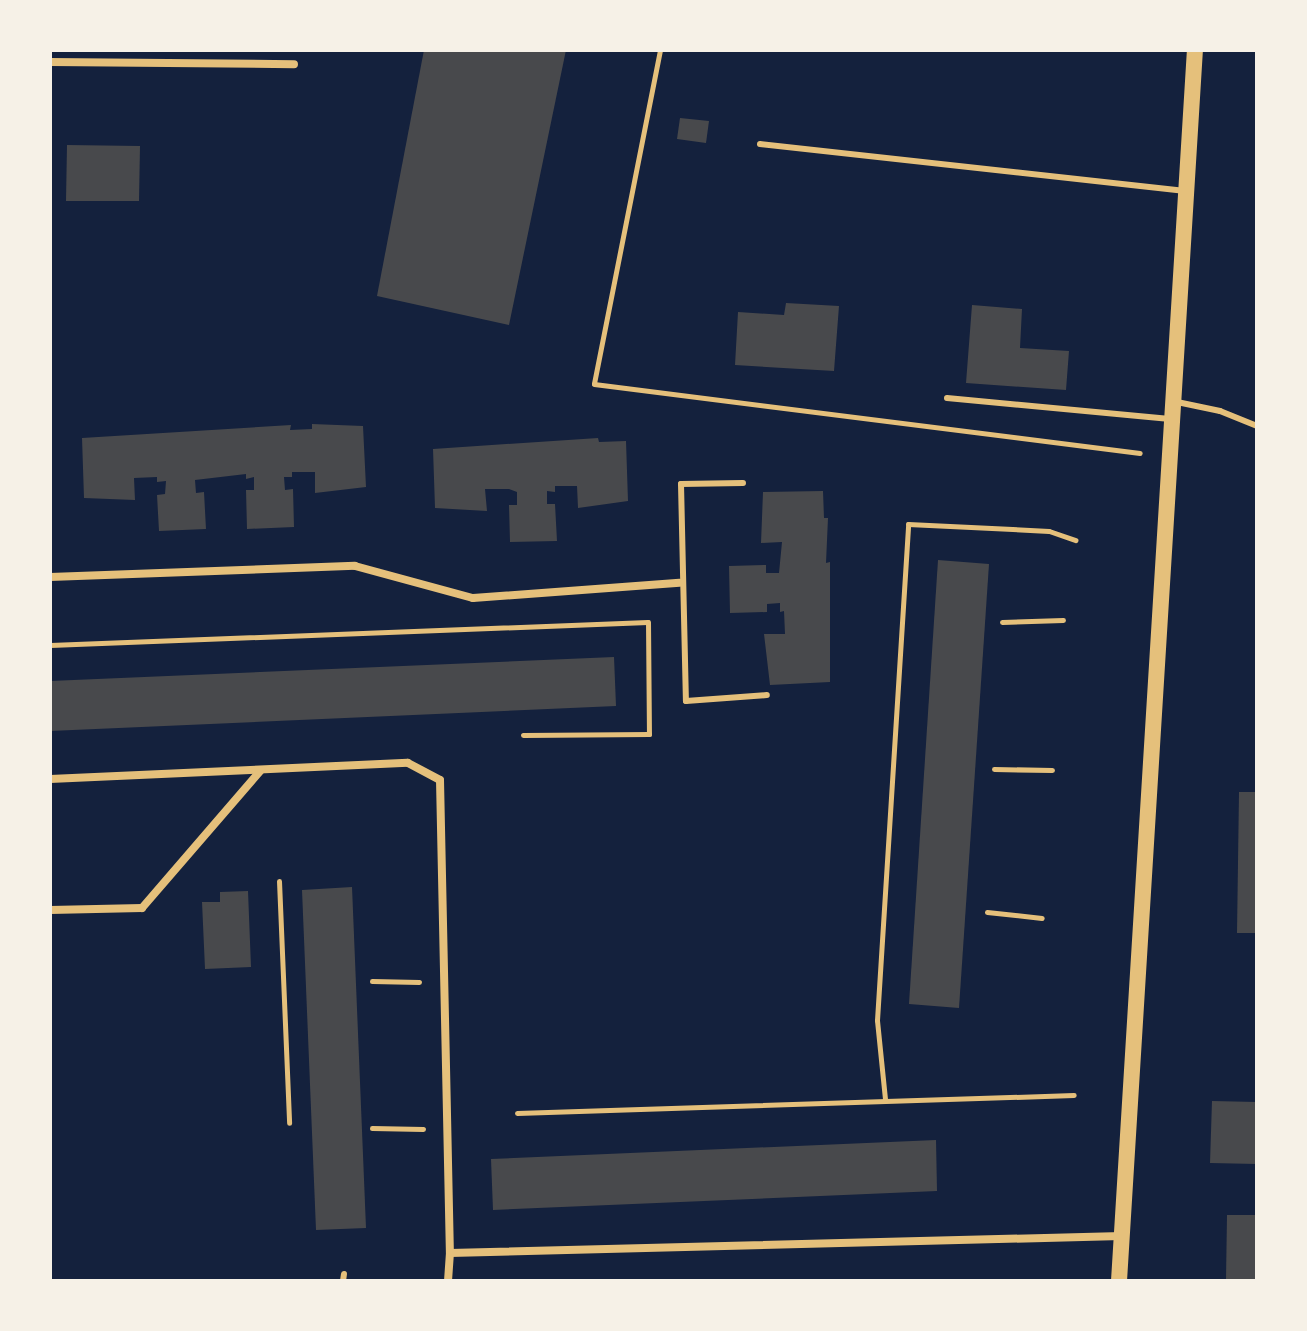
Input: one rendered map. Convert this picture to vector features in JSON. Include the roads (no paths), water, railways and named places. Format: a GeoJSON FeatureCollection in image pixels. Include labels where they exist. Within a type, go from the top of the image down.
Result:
{"type":"FeatureCollection","features":[{"type":"Feature","properties":{"kind":"main road"},"geometry":{"type":"LineString","coordinates":[[1119,1281],[1190,192],[1195,50]]}},
{"type":"Feature","properties":{"kind":"street"},"geometry":{"type":"LineString","coordinates":[[50,62],[294,64]]}},
{"type":"Feature","properties":{"kind":"street"},"geometry":{"type":"LineString","coordinates":[[50,577],[355,566],[473,598],[679,583]]}},
{"type":"Feature","properties":{"kind":"street"},"geometry":{"type":"LineString","coordinates":[[50,779],[408,763],[440,780],[450,1253],[448,1281]]}},
{"type":"Feature","properties":{"kind":"street"},"geometry":{"type":"LineString","coordinates":[[50,910],[142,908],[261,770]]}},
{"type":"Feature","properties":{"kind":"street"},"geometry":{"type":"LineString","coordinates":[[450,1253],[1122,1236]]}},
{"type":"Feature","properties":{"kind":"lane"},"geometry":{"type":"LineString","coordinates":[[760,144],[1190,192]]}},
{"type":"Feature","properties":{"kind":"lane"},"geometry":{"type":"LineString","coordinates":[[947,398],[1175,419]]}},
{"type":"Feature","properties":{"kind":"lane"},"geometry":{"type":"LineString","coordinates":[[1176,402],[1220,411],[1257,426]]}},
{"type":"Feature","properties":{"kind":"lane"},"geometry":{"type":"LineString","coordinates":[[743,483],[681,484],[679,583],[686,701],[767,695]]}}]}
